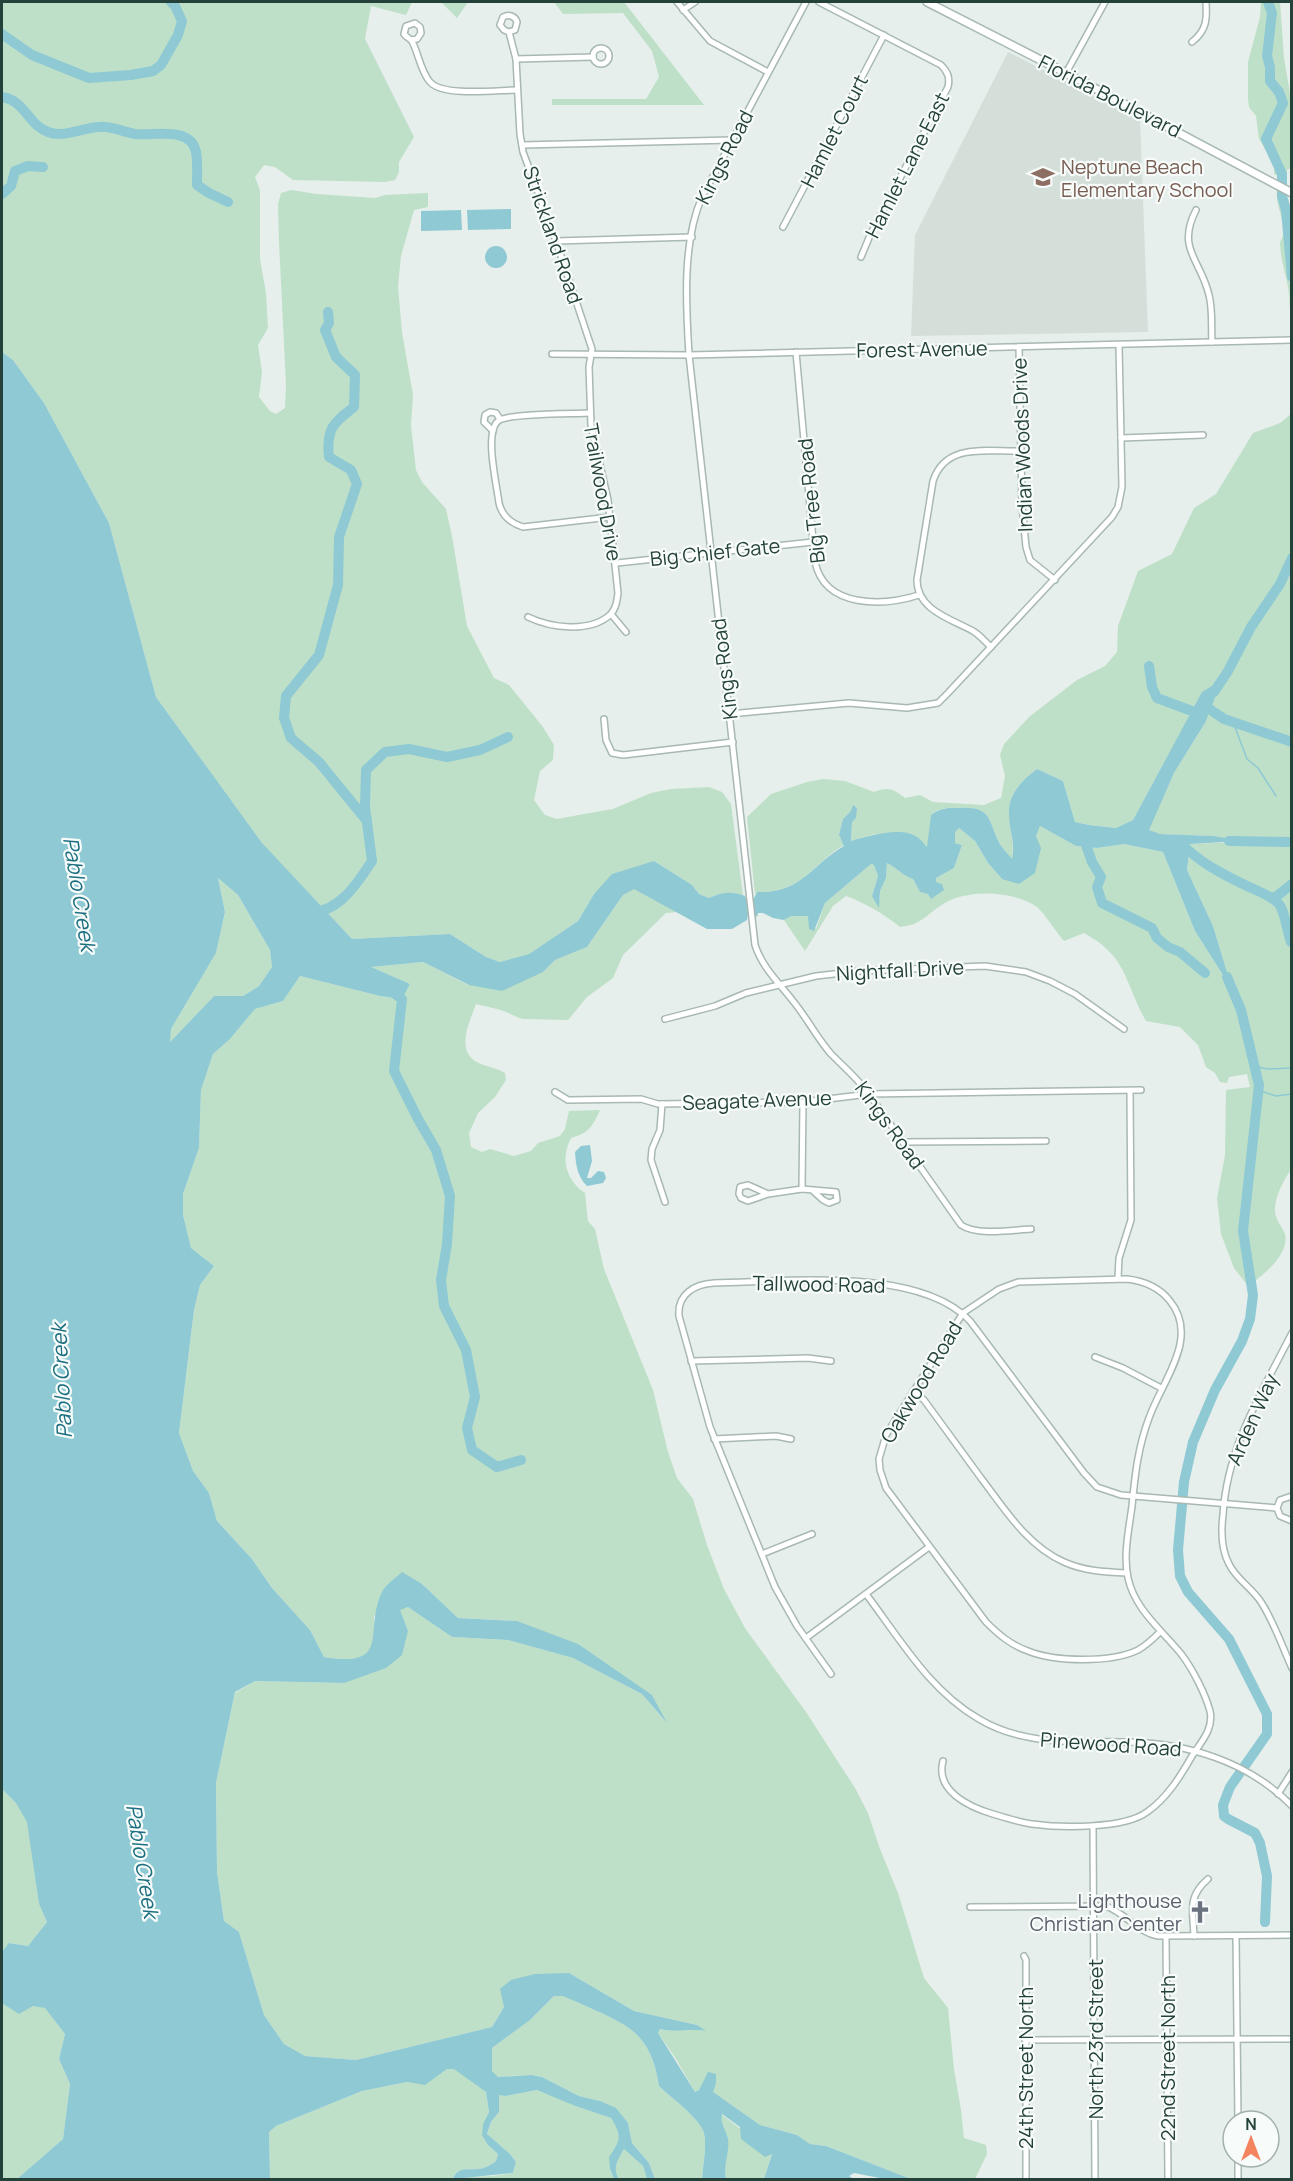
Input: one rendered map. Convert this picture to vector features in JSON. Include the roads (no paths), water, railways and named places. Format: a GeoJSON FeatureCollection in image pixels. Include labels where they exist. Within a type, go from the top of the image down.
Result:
{"type":"FeatureCollection","features":[{"type":"Feature","properties":{"kind":"street"},"geometry":{"type":"LineString","coordinates":[[677,2],[710,40],[768,72]]}},
{"type":"Feature","properties":{"kind":"street"},"geometry":{"type":"LineString","coordinates":[[683,10],[695,2]]}},
{"type":"Feature","properties":{"kind":"street","name":"Kings Road"},"geometry":{"type":"LineString","coordinates":[[806,2],[697,209],[687,275],[688,355],[730,714],[749,900],[757,953],[830,1053],[855,1075],[962,1225],[967,1229],[979,1231],[1031,1229]]}},
{"type":"Feature","properties":{"kind":"street"},"geometry":{"type":"LineString","coordinates":[[819,2],[884,35]]}},
{"type":"Feature","properties":{"kind":"street","name":"Florida Boulevard"},"geometry":{"type":"LineString","coordinates":[[927,2],[1292,193]]}},
{"type":"Feature","properties":{"kind":"street"},"geometry":{"type":"LineString","coordinates":[[1066,73],[1105,2]]}},
{"type":"Feature","properties":{"kind":"street"},"geometry":{"type":"LineString","coordinates":[[1192,42],[1201,35],[1206,25],[1206,2]]}},
{"type":"Feature","properties":{"kind":"street"},"geometry":{"type":"LineString","coordinates":[[509,32],[516,59],[522,145]]}},
{"type":"Feature","properties":{"kind":"street","name":"Hamlet Lane East"},"geometry":{"type":"LineString","coordinates":[[861,257],[949,81],[948,73],[941,65],[884,35]]}},
{"type":"Feature","properties":{"kind":"street","name":"Hamlet Court"},"geometry":{"type":"LineString","coordinates":[[783,227],[884,35]]}},
{"type":"Feature","properties":{"kind":"street"},"geometry":{"type":"LineString","coordinates":[[411,40],[420,64],[431,84],[436,87],[450,91],[517,90]]}},
{"type":"Feature","properties":{"kind":"street"},"geometry":{"type":"LineString","coordinates":[[516,59],[593,57]]}},
{"type":"Feature","properties":{"kind":"street","name":"Strickland Road"},"geometry":{"type":"LineString","coordinates":[[592,354],[556,240],[522,145],[732,140]]}},
{"type":"Feature","properties":{"kind":"street"},"geometry":{"type":"LineString","coordinates":[[1196,210],[1188,233],[1189,244],[1209,296],[1212,342]]}},
{"type":"Feature","properties":{"kind":"street"},"geometry":{"type":"LineString","coordinates":[[556,240],[692,237]]}},
{"type":"Feature","properties":{"kind":"street","name":"Forest Avenue"},"geometry":{"type":"LineString","coordinates":[[552,354],[688,355],[1292,340]]}},
{"type":"Feature","properties":{"kind":"street"},"geometry":{"type":"LineString","coordinates":[[730,714],[849,703],[900,708],[922,707],[938,702],[1055,580],[1112,517],[1118,507],[1122,487],[1119,346]]}},
{"type":"Feature","properties":{"kind":"street","name":"Indian Woods Drive"},"geometry":{"type":"LineString","coordinates":[[1018,347],[1022,505],[1027,554],[1030,561],[1055,580]]}},
{"type":"Feature","properties":{"kind":"street","name":"Big Tree Road"},"geometry":{"type":"LineString","coordinates":[[796,352],[815,562],[819,576],[831,590],[851,599],[899,600],[919,595]]}},
{"type":"Feature","properties":{"kind":"street","name":"Trailwood Drive"},"geometry":{"type":"LineString","coordinates":[[592,354],[589,367],[590,413],[610,517],[616,563],[618,593],[616,605],[611,614]]}},
{"type":"Feature","properties":{"kind":"street"},"geometry":{"type":"LineString","coordinates":[[493,431],[484,422],[486,415],[490,412],[496,414],[500,419]]}},
{"type":"Feature","properties":{"kind":"street"},"geometry":{"type":"LineString","coordinates":[[500,419],[590,413]]}},
{"type":"Feature","properties":{"kind":"street"},"geometry":{"type":"LineString","coordinates":[[500,419],[493,431],[492,454],[499,502],[510,522],[530,527],[610,517]]}},
{"type":"Feature","properties":{"kind":"street"},"geometry":{"type":"LineString","coordinates":[[1121,438],[1203,435]]}},
{"type":"Feature","properties":{"kind":"street"},"geometry":{"type":"LineString","coordinates":[[991,647],[976,633],[932,608],[919,595],[917,580],[933,481],[945,460],[960,453],[1020,451]]}},
{"type":"Feature","properties":{"kind":"street","name":"Big Chief Gate"},"geometry":{"type":"LineString","coordinates":[[616,563],[813,542]]}},
{"type":"Feature","properties":{"kind":"street"},"geometry":{"type":"LineString","coordinates":[[528,617],[549,625],[575,627],[601,620],[611,614],[626,632]]}},
{"type":"Feature","properties":{"kind":"street"},"geometry":{"type":"LineString","coordinates":[[604,719],[606,740],[612,753],[623,755],[733,742]]}},
{"type":"Feature","properties":{"kind":"street","name":"Nightfall Drive"},"geometry":{"type":"LineString","coordinates":[[666,1019],[715,1006],[746,993],[816,976],[860,971],[961,966],[1005,968],[1026,972],[1050,981],[1075,994],[1124,1029]]}},
{"type":"Feature","properties":{"kind":"street"},"geometry":{"type":"LineString","coordinates":[[1118,1278],[1119,1258],[1131,1220],[1130,1090]]}},
{"type":"Feature","properties":{"kind":"street","name":"Seagate Avenue"},"geometry":{"type":"LineString","coordinates":[[555,1092],[568,1100],[641,1099],[662,1104],[803,1101],[869,1094],[1142,1090]]}},
{"type":"Feature","properties":{"kind":"street"},"geometry":{"type":"LineString","coordinates":[[802,1189],[803,1101]]}},
{"type":"Feature","properties":{"kind":"street"},"geometry":{"type":"LineString","coordinates":[[662,1104],[660,1130],[652,1149],[651,1160],[664,1202]]}},
{"type":"Feature","properties":{"kind":"street"},"geometry":{"type":"LineString","coordinates":[[903,1142],[1046,1141]]}},
{"type":"Feature","properties":{"kind":"street"},"geometry":{"type":"LineString","coordinates":[[768,1194],[748,1185],[740,1187],[739,1191],[744,1201],[768,1194],[802,1189],[813,1190]]}},
{"type":"Feature","properties":{"kind":"street","name":"Oakwood Road"},"geometry":{"type":"LineString","coordinates":[[1160,1632],[1139,1649],[1119,1656],[1056,1658],[1026,1651],[1001,1637],[986,1622],[886,1488],[879,1459],[886,1435],[963,1313],[999,1289],[1018,1282],[1118,1278],[1138,1280],[1155,1287],[1171,1302],[1180,1319],[1182,1341],[1141,1442],[1136,1468],[1127,1572],[1136,1600],[1160,1632],[1184,1657],[1208,1706],[1210,1724],[1208,1732],[1196,1751]]}},
{"type":"Feature","properties":{"kind":"street","name":"Tallwood Road"},"geometry":{"type":"LineString","coordinates":[[831,1674],[789,1613],[775,1587],[714,1439],[678,1309],[686,1293],[694,1287],[703,1284],[839,1281],[877,1283],[945,1301],[963,1313],[1090,1481],[1097,1487],[1108,1492],[1133,1496],[1277,1508]]}},
{"type":"Feature","properties":{"kind":"street","name":"Arden Way"},"geometry":{"type":"LineString","coordinates":[[1292,1333],[1233,1454],[1223,1504],[1222,1537],[1227,1559],[1235,1574],[1250,1587],[1265,1609],[1292,1668]]}},
{"type":"Feature","properties":{"kind":"street"},"geometry":{"type":"LineString","coordinates":[[1095,1357],[1122,1368],[1161,1389]]}},
{"type":"Feature","properties":{"kind":"street"},"geometry":{"type":"LineString","coordinates":[[691,1361],[808,1358],[831,1361]]}},
{"type":"Feature","properties":{"kind":"street"},"geometry":{"type":"LineString","coordinates":[[913,1391],[924,1400],[1012,1519],[1040,1547],[1052,1556],[1075,1567],[1105,1572],[1127,1572]]}},
{"type":"Feature","properties":{"kind":"street"},"geometry":{"type":"LineString","coordinates":[[714,1439],[777,1436],[791,1438]]}},
{"type":"Feature","properties":{"kind":"street"},"geometry":{"type":"LineString","coordinates":[[1292,1496],[1280,1500],[1277,1508],[1283,1519],[1292,1521]]}},
{"type":"Feature","properties":{"kind":"street"},"geometry":{"type":"LineString","coordinates":[[762,1554],[812,1534]]}},
{"type":"Feature","properties":{"kind":"street"},"geometry":{"type":"LineString","coordinates":[[806,1638],[929,1547]]}},
{"type":"Feature","properties":{"kind":"street","name":"Pinewood Road"},"geometry":{"type":"LineString","coordinates":[[866,1594],[926,1675],[955,1703],[980,1720],[1006,1731],[1036,1739],[1058,1742],[1151,1743],[1196,1751],[1243,1769],[1292,1806]]}},
{"type":"Feature","properties":{"kind":"street"},"geometry":{"type":"LineString","coordinates":[[943,1761],[941,1774],[946,1784],[955,1796],[966,1804],[1033,1824],[1093,1826],[1113,1824],[1145,1814],[1168,1794],[1196,1751]]}},
{"type":"Feature","properties":{"kind":"street"},"geometry":{"type":"LineString","coordinates":[[1278,1794],[1292,1772]]}},
{"type":"Feature","properties":{"kind":"street","name":"North 23rd Street"},"geometry":{"type":"LineString","coordinates":[[1093,1826],[1095,2180]]}},
{"type":"Feature","properties":{"kind":"street"},"geometry":{"type":"LineString","coordinates":[[1194,1936],[1194,1895],[1197,1888],[1208,1879]]}},
{"type":"Feature","properties":{"kind":"street"},"geometry":{"type":"LineString","coordinates":[[970,1907],[1106,1906],[1148,1934],[1166,1937],[1292,1935]]}},
{"type":"Feature","properties":{"kind":"street"},"geometry":{"type":"LineString","coordinates":[[1236,1936],[1238,2109]]}},
{"type":"Feature","properties":{"kind":"street","name":"22nd Street North"},"geometry":{"type":"LineString","coordinates":[[1166,1937],[1168,2180]]}},
{"type":"Feature","properties":{"kind":"street","name":"24th Street North"},"geometry":{"type":"LineString","coordinates":[[1024,1956],[1026,1960],[1026,2180]]}},
{"type":"Feature","properties":{"kind":"street"},"geometry":{"type":"LineString","coordinates":[[1025,2040],[1292,2039]]}},
{"type":"Feature","properties":{"kind":"water"},"geometry":{"type":"Polygon","coordinates":[[[511,209],[511,229],[468,230],[467,210],[511,209]]]}},
{"type":"Feature","properties":{"kind":"water"},"geometry":{"type":"Polygon","coordinates":[[[461,210],[462,230],[421,231],[421,211],[461,210]]]}},
{"type":"Feature","properties":{"kind":"water"},"geometry":{"type":"Polygon","coordinates":[[[496,246],[504,249],[507,257],[504,265],[496,268],[488,265],[485,257],[488,249],[496,246]]]}},
{"type":"Feature","properties":{"kind":"water","name":"Pablo Creek"},"geometry":{"type":"Polygon","coordinates":[[[2,352],[13,360],[44,403],[109,523],[156,697],[262,843],[352,939],[450,934],[486,957],[500,962],[529,954],[578,921],[594,894],[612,874],[654,861],[692,885],[699,894],[709,898],[723,893],[736,893],[745,896],[747,902],[752,902],[757,892],[785,888],[805,877],[844,846],[839,835],[843,819],[851,811],[853,805],[857,808],[856,818],[852,822],[851,841],[884,833],[902,832],[917,837],[927,847],[931,815],[947,808],[978,809],[987,816],[1000,844],[1012,859],[1013,847],[1009,817],[1011,798],[1022,782],[1032,773],[1037,769],[1063,781],[1075,822],[1116,828],[1133,820],[1202,692],[1222,680],[1205,723],[1174,773],[1149,830],[1160,834],[1214,836],[1241,841],[1190,844],[1187,870],[1213,926],[1232,989],[1195,931],[1163,852],[1124,844],[1097,848],[1076,846],[1040,826],[1036,836],[1041,848],[1035,873],[1019,884],[1002,879],[988,863],[975,841],[959,828],[955,832],[955,843],[962,845],[954,868],[936,878],[936,882],[942,884],[944,890],[931,899],[928,894],[920,892],[913,879],[887,863],[886,878],[880,891],[879,908],[872,896],[878,876],[874,865],[871,864],[825,903],[814,931],[809,929],[808,916],[791,916],[784,920],[763,913],[758,913],[757,917],[754,914],[748,914],[747,920],[732,929],[707,929],[634,889],[623,895],[587,947],[555,960],[543,972],[502,991],[469,985],[423,962],[371,967],[410,984],[402,999],[380,996],[300,976],[283,1001],[255,1009],[230,1039],[213,1054],[201,1090],[199,1148],[183,1194],[183,1215],[191,1248],[214,1266],[200,1285],[194,1310],[179,1433],[193,1471],[209,1493],[217,1521],[252,1559],[272,1588],[310,1630],[324,1657],[346,1659],[360,1657],[368,1652],[372,1644],[377,1607],[382,1592],[402,1572],[422,1584],[458,1618],[517,1621],[578,1644],[652,1695],[667,1723],[642,1694],[573,1658],[508,1640],[452,1637],[408,1607],[400,1610],[408,1631],[402,1655],[386,1668],[344,1683],[255,1681],[235,1692],[216,1783],[217,1872],[224,1921],[239,1932],[264,2015],[284,2044],[305,2056],[356,2060],[492,2027],[504,2007],[500,1989],[511,1980],[535,1974],[569,1973],[634,2011],[697,2025],[706,2031],[660,2029],[658,2033],[695,2092],[699,2090],[708,2072],[716,2074],[713,2092],[760,2125],[797,2135],[810,2144],[826,2146],[911,2179],[885,2179],[854,2173],[849,2176],[854,2179],[764,2179],[772,2154],[765,2157],[741,2139],[740,2127],[722,2114],[728,2144],[726,2179],[702,2179],[704,2133],[691,2114],[659,2086],[651,2057],[640,2038],[610,2017],[563,1996],[554,1996],[530,2020],[492,2048],[492,2071],[498,2077],[531,2075],[542,2077],[579,2096],[616,2108],[628,2123],[632,2143],[649,2163],[655,2179],[647,2179],[643,2166],[624,2149],[616,2168],[619,2179],[614,2179],[609,2157],[619,2138],[611,2118],[537,2090],[506,2096],[499,2095],[499,2112],[491,2122],[487,2134],[516,2162],[513,2173],[453,2179],[455,2174],[462,2170],[485,2168],[496,2161],[498,2154],[488,2145],[482,2135],[483,2124],[489,2112],[486,2092],[454,2069],[447,2069],[425,2085],[407,2082],[362,2091],[276,2126],[269,2132],[270,2179],[17,2179],[63,2139],[70,2084],[59,2059],[65,2034],[45,2008],[33,2006],[19,2014],[2,2003],[2,1952],[9,1943],[28,1946],[47,1922],[39,1904],[27,1822],[16,1803],[2,1789],[2,352]],[[218,878],[225,912],[216,953],[171,1029],[170,1042],[214,996],[243,996],[259,986],[272,967],[270,950],[238,895],[218,878]]]}},
{"type":"Feature","properties":{"kind":"water"},"geometry":{"type":"Polygon","coordinates":[[[590,1145],[592,1161],[587,1178],[591,1178],[598,1171],[604,1172],[606,1178],[603,1183],[587,1186],[579,1174],[575,1152],[581,1146],[590,1145]]]}},
{"type":"Feature","properties":{"kind":"waterway"},"geometry":{"type":"LineString","coordinates":[[2,34],[32,55],[89,78],[153,71],[161,65],[178,35],[182,21],[171,2]]}},
{"type":"Feature","properties":{"kind":"waterway"},"geometry":{"type":"LineString","coordinates":[[1268,2],[1272,13],[1267,56],[1270,81],[1279,92],[1283,103],[1266,139],[1282,174],[1282,196],[1286,210],[1292,277]]}},
{"type":"Feature","properties":{"kind":"waterway"},"geometry":{"type":"LineString","coordinates":[[2,97],[16,103],[35,124],[54,134],[103,127],[135,134],[171,134],[187,138],[193,144],[196,152],[197,185],[228,202]]}},
{"type":"Feature","properties":{"kind":"waterway"},"geometry":{"type":"LineString","coordinates":[[2,194],[11,186],[15,171],[28,166],[43,167]]}},
{"type":"Feature","properties":{"kind":"waterway"},"geometry":{"type":"LineString","coordinates":[[328,312],[329,323],[325,330],[336,357],[355,375],[354,407],[332,428],[328,447],[329,457],[351,470],[357,484],[339,537],[338,585],[319,655],[286,696],[284,718],[291,738],[319,762],[367,821]]}},
{"type":"Feature","properties":{"kind":"waterway"},"geometry":{"type":"LineString","coordinates":[[1214,692],[1251,627],[1280,584],[1292,558]]}},
{"type":"Feature","properties":{"kind":"waterway"},"geometry":{"type":"LineString","coordinates":[[1149,666],[1152,687],[1157,698],[1200,714]]}},
{"type":"Feature","properties":{"kind":"waterway"},"geometry":{"type":"LineString","coordinates":[[1205,706],[1224,719],[1292,742]]}},
{"type":"Feature","properties":{"kind":"waterway"},"geometry":{"type":"LineString","coordinates":[[1233,722],[1247,759],[1258,768],[1276,796]]}},
{"type":"Feature","properties":{"kind":"waterway"},"geometry":{"type":"LineString","coordinates":[[313,912],[332,907],[340,901],[372,861],[365,807],[366,770],[385,752],[409,749],[447,757],[480,750],[508,737]]}},
{"type":"Feature","properties":{"kind":"waterway"},"geometry":{"type":"LineString","coordinates":[[1084,839],[1092,862],[1101,877],[1097,887],[1102,903],[1152,928],[1157,938],[1168,947],[1180,952],[1205,973]]}},
{"type":"Feature","properties":{"kind":"waterway"},"geometry":{"type":"LineString","coordinates":[[1229,841],[1292,842]]}},
{"type":"Feature","properties":{"kind":"waterway"},"geometry":{"type":"LineString","coordinates":[[1180,842],[1210,867],[1275,900],[1284,916],[1291,942]]}},
{"type":"Feature","properties":{"kind":"waterway"},"geometry":{"type":"LineString","coordinates":[[1271,898],[1292,884]]}},
{"type":"Feature","properties":{"kind":"waterway"},"geometry":{"type":"LineString","coordinates":[[1227,977],[1241,1010],[1259,1085],[1243,1231],[1253,1295],[1250,1319],[1242,1341],[1215,1390],[1193,1442],[1184,1482],[1178,1550],[1180,1576],[1188,1592],[1229,1639],[1267,1714],[1267,1734],[1230,1787],[1223,1805],[1224,1816],[1255,1833],[1260,1843],[1267,1876],[1265,1922]]}},
{"type":"Feature","properties":{"kind":"waterway"},"geometry":{"type":"LineString","coordinates":[[392,992],[402,999],[394,1071],[436,1150],[450,1196],[447,1244],[441,1280],[444,1306],[466,1350],[475,1397],[467,1428],[472,1450],[497,1467],[521,1460]]}},
{"type":"Feature","properties":{"kind":"waterway"},"geometry":{"type":"LineString","coordinates":[[1254,1066],[1267,1069],[1292,1068]]}},
{"type":"Feature","properties":{"kind":"waterway"},"geometry":{"type":"LineString","coordinates":[[1258,1090],[1276,1096],[1292,1094]]}},
{"type":"Feature","properties":{"kind":"place","name":"Neptune Beach Elementary School"},"geometry":{"type":"Point","coordinates":[1043,177]}},
{"type":"Feature","properties":{"kind":"place","name":"Lighthouse Christian Center"},"geometry":{"type":"Point","coordinates":[1200,1912]}}]}
